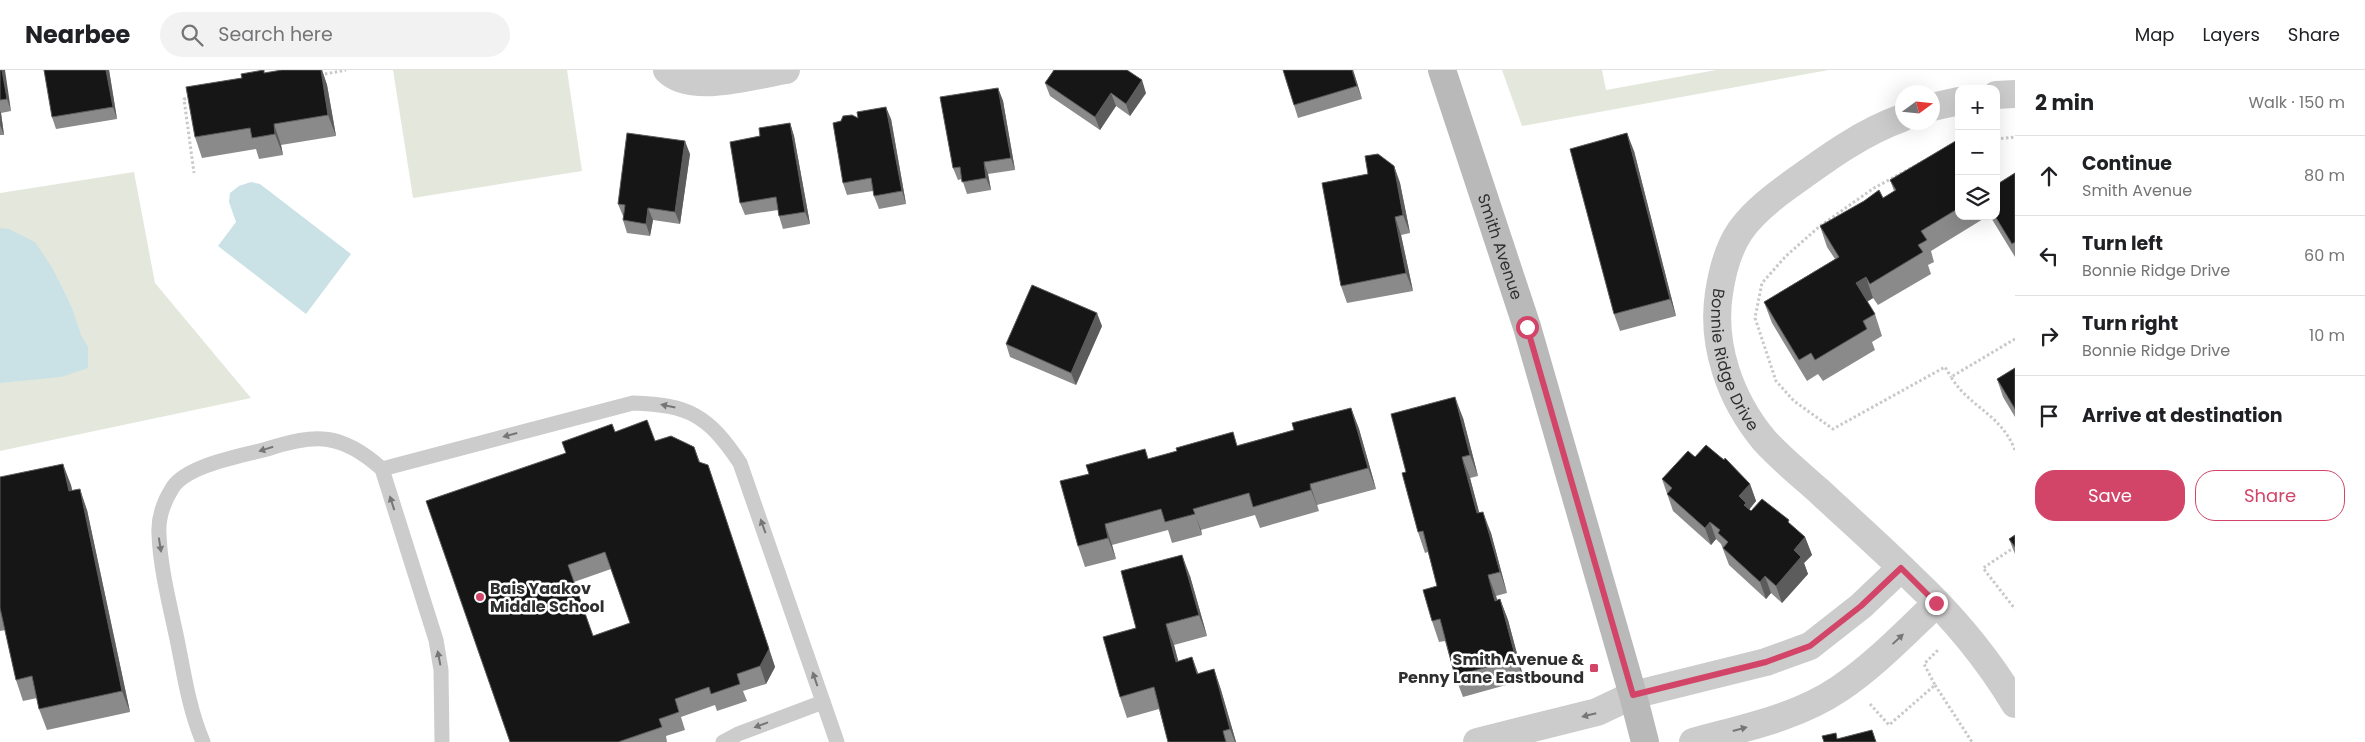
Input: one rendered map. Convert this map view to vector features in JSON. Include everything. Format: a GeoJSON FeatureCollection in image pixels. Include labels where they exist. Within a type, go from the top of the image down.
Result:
{"type":"FeatureCollection","features":[{"type":"Feature","properties":{"kind":"main road","name":"Smith Avenue"},"geometry":{"type":"LineString","coordinates":[[1442,70],[1527,327],[1645,742]]}},
{"type":"Feature","properties":{"kind":"street"},"geometry":{"type":"LineString","coordinates":[[667,70],[671,74],[692,83],[723,81],[786,70]]}},
{"type":"Feature","properties":{"kind":"street"},"geometry":{"type":"LineString","coordinates":[[2000,95],[2015,94]]}},
{"type":"Feature","properties":{"kind":"street"},"geometry":{"type":"LineString","coordinates":[[1940,105],[1955,102]]}},
{"type":"Feature","properties":{"kind":"street","name":"Bonnie Ridge Drive"},"geometry":{"type":"LineString","coordinates":[[1895,121],[1833,154],[1762,204],[1736,233],[1722,270],[1716,316],[1722,360],[1739,404],[1765,440],[1936,603],[1982,656],[2015,704]]}},
{"type":"Feature","properties":{"kind":"street"},"geometry":{"type":"LineString","coordinates":[[1477,742],[1597,712],[1633,695],[1766,662],[1810,646],[1861,606],[1901,568]]}},
{"type":"Feature","properties":{"kind":"street"},"geometry":{"type":"LineString","coordinates":[[1694,742],[1771,721],[1839,689],[1879,657],[1936,603]]}},
{"type":"Feature","properties":{"kind":"lane"},"geometry":{"type":"LineString","coordinates":[[382,469],[633,403],[666,404],[696,414],[727,443],[740,463],[837,742]]}},
{"type":"Feature","properties":{"kind":"lane"},"geometry":{"type":"LineString","coordinates":[[203,742],[194,720],[170,606],[158,534],[160,512],[174,486],[192,471],[293,441],[314,439],[337,440],[363,452],[382,469],[436,640],[442,670],[442,742]]}},
{"type":"Feature","properties":{"kind":"lane"},"geometry":{"type":"LineString","coordinates":[[723,742],[738,734],[823,702]]}},
{"type":"Feature","properties":{"kind":"path"},"geometry":{"type":"LineString","coordinates":[[317,75],[346,70]]}},
{"type":"Feature","properties":{"kind":"path"},"geometry":{"type":"LineString","coordinates":[[193,98],[184,99],[194,173]]}},
{"type":"Feature","properties":{"kind":"path"},"geometry":{"type":"LineString","coordinates":[[2000,139],[2015,137]]}},
{"type":"Feature","properties":{"kind":"path"},"geometry":{"type":"LineString","coordinates":[[1926,160],[1874,188],[1820,226],[1786,256],[1762,283],[1755,318],[1776,380],[1794,401],[1833,429],[1945,367],[1961,393],[1985,410],[2009,435],[2015,450]]}},
{"type":"Feature","properties":{"kind":"path"},"geometry":{"type":"LineString","coordinates":[[1951,377],[2015,339]]}},
{"type":"Feature","properties":{"kind":"path"},"geometry":{"type":"LineString","coordinates":[[2015,547],[1983,568],[2015,609]]}},
{"type":"Feature","properties":{"kind":"path"},"geometry":{"type":"LineString","coordinates":[[1944,644],[1924,664],[1935,685],[1972,742]]}},
{"type":"Feature","properties":{"kind":"path"},"geometry":{"type":"LineString","coordinates":[[1862,708],[1870,704],[1888,725],[1935,685]]}},
{"type":"Feature","properties":{"kind":"shaded area"},"geometry":{"type":"Polygon","coordinates":[[[393,70],[567,70],[582,171],[413,198],[393,70]]]}},
{"type":"Feature","properties":{"kind":"shaded area"},"geometry":{"type":"Polygon","coordinates":[[[1502,70],[1602,70],[1606,90],[1716,70],[1829,70],[1522,126],[1502,70]]]}},
{"type":"Feature","properties":{"kind":"shaded area"},"geometry":{"type":"Polygon","coordinates":[[[134,172],[155,283],[251,398],[0,451],[0,193],[134,172]]]}},
{"type":"Feature","properties":{"kind":"water"},"geometry":{"type":"Polygon","coordinates":[[[251,182],[260,184],[351,254],[306,314],[218,246],[236,222],[229,202],[230,193],[239,186],[251,182]]]}},
{"type":"Feature","properties":{"kind":"water"},"geometry":{"type":"Polygon","coordinates":[[[0,228],[9,229],[35,242],[53,269],[88,347],[88,368],[61,377],[0,383],[0,228]]]}},
{"type":"Feature","properties":{"kind":"building"},"geometry":{"type":"Polygon","coordinates":[[[0,70],[2,70],[7,99],[0,100],[0,70]]]}},
{"type":"Feature","properties":{"kind":"building"},"geometry":{"type":"Polygon","coordinates":[[[44,70],[106,70],[113,107],[52,117],[44,70]]]}},
{"type":"Feature","properties":{"kind":"building"},"geometry":{"type":"Polygon","coordinates":[[[264,70],[264,73],[282,70],[321,70],[328,115],[274,124],[275,134],[252,138],[250,128],[195,137],[186,87],[242,78],[241,74],[264,70]]]}},
{"type":"Feature","properties":{"kind":"building"},"geometry":{"type":"Polygon","coordinates":[[[1054,70],[1127,70],[1142,80],[1126,104],[1111,93],[1095,117],[1045,83],[1054,70]]]}},
{"type":"Feature","properties":{"kind":"building"},"geometry":{"type":"Polygon","coordinates":[[[1283,70],[1352,70],[1357,86],[1294,105],[1283,70]]]}},
{"type":"Feature","properties":{"kind":"building"},"geometry":{"type":"Polygon","coordinates":[[[998,88],[1011,158],[984,162],[986,178],[962,182],[960,167],[953,168],[940,97],[998,88]]]}},
{"type":"Feature","properties":{"kind":"building"},"geometry":{"type":"Polygon","coordinates":[[[886,107],[902,191],[874,196],[871,178],[843,183],[833,123],[841,121],[843,116],[852,115],[858,118],[857,112],[886,107]]]}},
{"type":"Feature","properties":{"kind":"building"},"geometry":{"type":"Polygon","coordinates":[[[790,123],[805,212],[779,216],[776,197],[740,203],[730,142],[760,136],[759,128],[790,123]]]}},
{"type":"Feature","properties":{"kind":"building"},"geometry":{"type":"Polygon","coordinates":[[[627,133],[685,141],[675,212],[648,208],[646,224],[623,220],[625,205],[618,204],[627,133]]]}},
{"type":"Feature","properties":{"kind":"building"},"geometry":{"type":"Polygon","coordinates":[[[1627,133],[1670,299],[1614,314],[1570,149],[1627,133]]]}},
{"type":"Feature","properties":{"kind":"building"},"geometry":{"type":"Polygon","coordinates":[[[1955,141],[1955,210],[1921,231],[1927,240],[1918,245],[1923,252],[1870,284],[1866,277],[1856,283],[1875,314],[1863,321],[1867,329],[1815,360],[1811,353],[1799,360],[1764,302],[1839,257],[1820,226],[1864,201],[1879,190],[1883,198],[1896,190],[1890,180],[1955,141]]]}},
{"type":"Feature","properties":{"kind":"building"},"geometry":{"type":"Polygon","coordinates":[[[1378,154],[1394,166],[1403,215],[1395,217],[1406,273],[1341,286],[1322,183],[1368,174],[1365,156],[1378,154]]]}},
{"type":"Feature","properties":{"kind":"building"},"geometry":{"type":"Polygon","coordinates":[[[2015,173],[2015,242],[2012,244],[1997,220],[2000,220],[2000,182],[2015,173]]]}},
{"type":"Feature","properties":{"kind":"building"},"geometry":{"type":"Polygon","coordinates":[[[1032,285],[1097,313],[1071,373],[1006,344],[1032,285]]]}},
{"type":"Feature","properties":{"kind":"building"},"geometry":{"type":"Polygon","coordinates":[[[2015,368],[2015,409],[1997,379],[2015,368]]]}},
{"type":"Feature","properties":{"kind":"building"},"geometry":{"type":"Polygon","coordinates":[[[1455,397],[1470,455],[1462,457],[1477,513],[1483,512],[1500,572],[1488,575],[1495,601],[1500,599],[1516,659],[1455,676],[1440,619],[1432,621],[1423,590],[1437,586],[1423,531],[1418,532],[1402,473],[1406,472],[1391,414],[1455,397]]]}},
{"type":"Feature","properties":{"kind":"building"},"geometry":{"type":"Polygon","coordinates":[[[1351,408],[1368,468],[1310,484],[1311,490],[1253,507],[1249,493],[1193,509],[1195,514],[1165,522],[1161,509],[1105,524],[1108,538],[1078,546],[1060,481],[1089,474],[1086,465],[1145,449],[1148,459],[1177,451],[1176,448],[1233,432],[1237,446],[1294,430],[1292,423],[1351,408]]]}},
{"type":"Feature","properties":{"kind":"building"},"geometry":{"type":"Polygon","coordinates":[[[647,420],[655,441],[671,436],[694,447],[699,462],[708,465],[769,649],[760,666],[737,674],[740,684],[711,694],[709,687],[675,699],[679,712],[659,719],[662,727],[618,742],[510,742],[426,501],[566,453],[562,442],[612,424],[615,432],[647,420]],[[605,552],[568,565],[593,636],[630,623],[605,552]]]}},
{"type":"Feature","properties":{"kind":"building"},"geometry":{"type":"Polygon","coordinates":[[[1706,445],[1724,460],[1725,458],[1750,484],[1739,496],[1746,503],[1744,505],[1751,511],[1762,499],[1789,520],[1788,522],[1805,537],[1794,550],[1801,557],[1776,586],[1765,576],[1760,582],[1723,548],[1728,542],[1718,533],[1720,530],[1710,522],[1705,528],[1667,494],[1672,488],[1662,479],[1688,451],[1695,457],[1706,445]]]}},
{"type":"Feature","properties":{"kind":"building"},"geometry":{"type":"Polygon","coordinates":[[[63,464],[69,491],[80,489],[122,691],[39,709],[32,676],[16,680],[0,608],[0,477],[63,464]]]}},
{"type":"Feature","properties":{"kind":"building"},"geometry":{"type":"Polygon","coordinates":[[[2015,535],[2015,547],[2009,539],[2015,535]]]}},
{"type":"Feature","properties":{"kind":"building"},"geometry":{"type":"Polygon","coordinates":[[[1182,555],[1199,615],[1166,624],[1176,662],[1192,657],[1197,674],[1214,669],[1230,729],[1223,731],[1226,742],[1168,742],[1154,687],[1120,697],[1103,637],[1136,628],[1121,571],[1182,555]]]}},
{"type":"Feature","properties":{"kind":"building"},"geometry":{"type":"Polygon","coordinates":[[[1872,730],[1876,742],[1824,742],[1822,736],[1836,733],[1837,739],[1872,730]]]}},
{"type":"Feature","properties":{"kind":"place","name":"Bais Yaakov Middle School"},"geometry":{"type":"Point","coordinates":[480,597]}},
{"type":"Feature","properties":{"kind":"place","name":"Smith Avenue & Penny Lane Eastbound"},"geometry":{"type":"Point","coordinates":[1594,668]}},
{"type":"Feature","properties":{"kind":"route"},"geometry":{"type":"LineString","coordinates":[[1527,327],[1633,695],[1766,662],[1810,646],[1861,606],[1901,568],[1936,603]]}}]}
